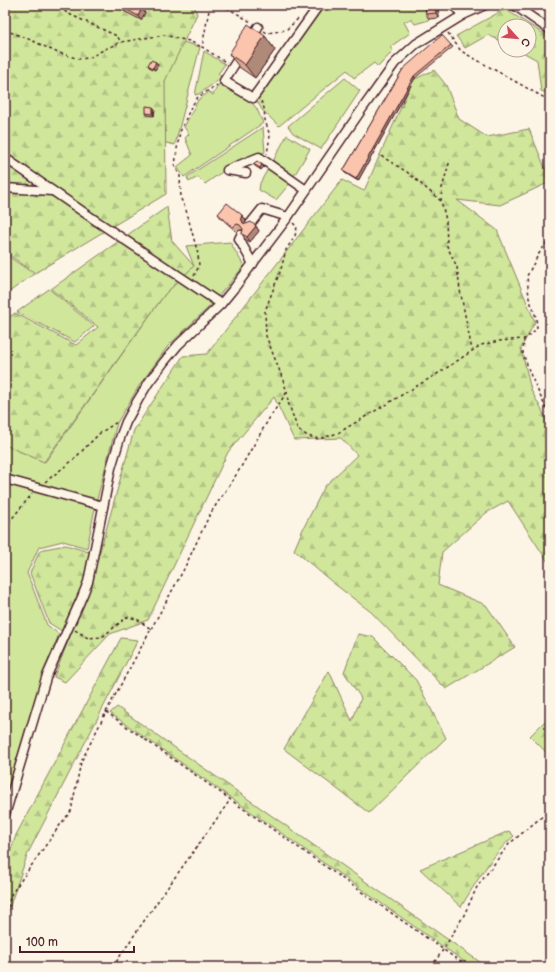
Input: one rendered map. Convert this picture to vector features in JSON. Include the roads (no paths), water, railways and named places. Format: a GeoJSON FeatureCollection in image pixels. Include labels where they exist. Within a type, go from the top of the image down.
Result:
{"type":"FeatureCollection","features":[{"type":"Feature","properties":{"kind":"street"},"geometry":{"type":"LineString","coordinates":[[258,27],[224,81],[253,98],[319,5]]}},
{"type":"Feature","properties":{"kind":"street"},"geometry":{"type":"LineString","coordinates":[[453,5],[463,15]]}},
{"type":"Feature","properties":{"kind":"street"},"geometry":{"type":"LineString","coordinates":[[5,815],[46,678],[88,582],[111,468],[126,422],[138,400],[164,362],[178,345],[221,304],[253,264],[288,217],[395,64],[416,44],[463,15],[485,5]]}},
{"type":"Feature","properties":{"kind":"street"},"geometry":{"type":"LineString","coordinates":[[514,5],[550,30]]}},
{"type":"Feature","properties":{"kind":"street"},"geometry":{"type":"LineString","coordinates":[[246,173],[227,170],[259,157],[306,190]]}},
{"type":"Feature","properties":{"kind":"street"},"geometry":{"type":"LineString","coordinates":[[5,158],[221,304]]}},
{"type":"Feature","properties":{"kind":"street"},"geometry":{"type":"LineString","coordinates":[[5,188],[52,191]]}},
{"type":"Feature","properties":{"kind":"street"},"geometry":{"type":"LineString","coordinates":[[250,224],[262,209],[288,217]]}},
{"type":"Feature","properties":{"kind":"street"},"geometry":{"type":"LineString","coordinates":[[242,235],[238,239],[253,264]]}},
{"type":"Feature","properties":{"kind":"street"},"geometry":{"type":"LineString","coordinates":[[5,479],[104,506]]}}]}
